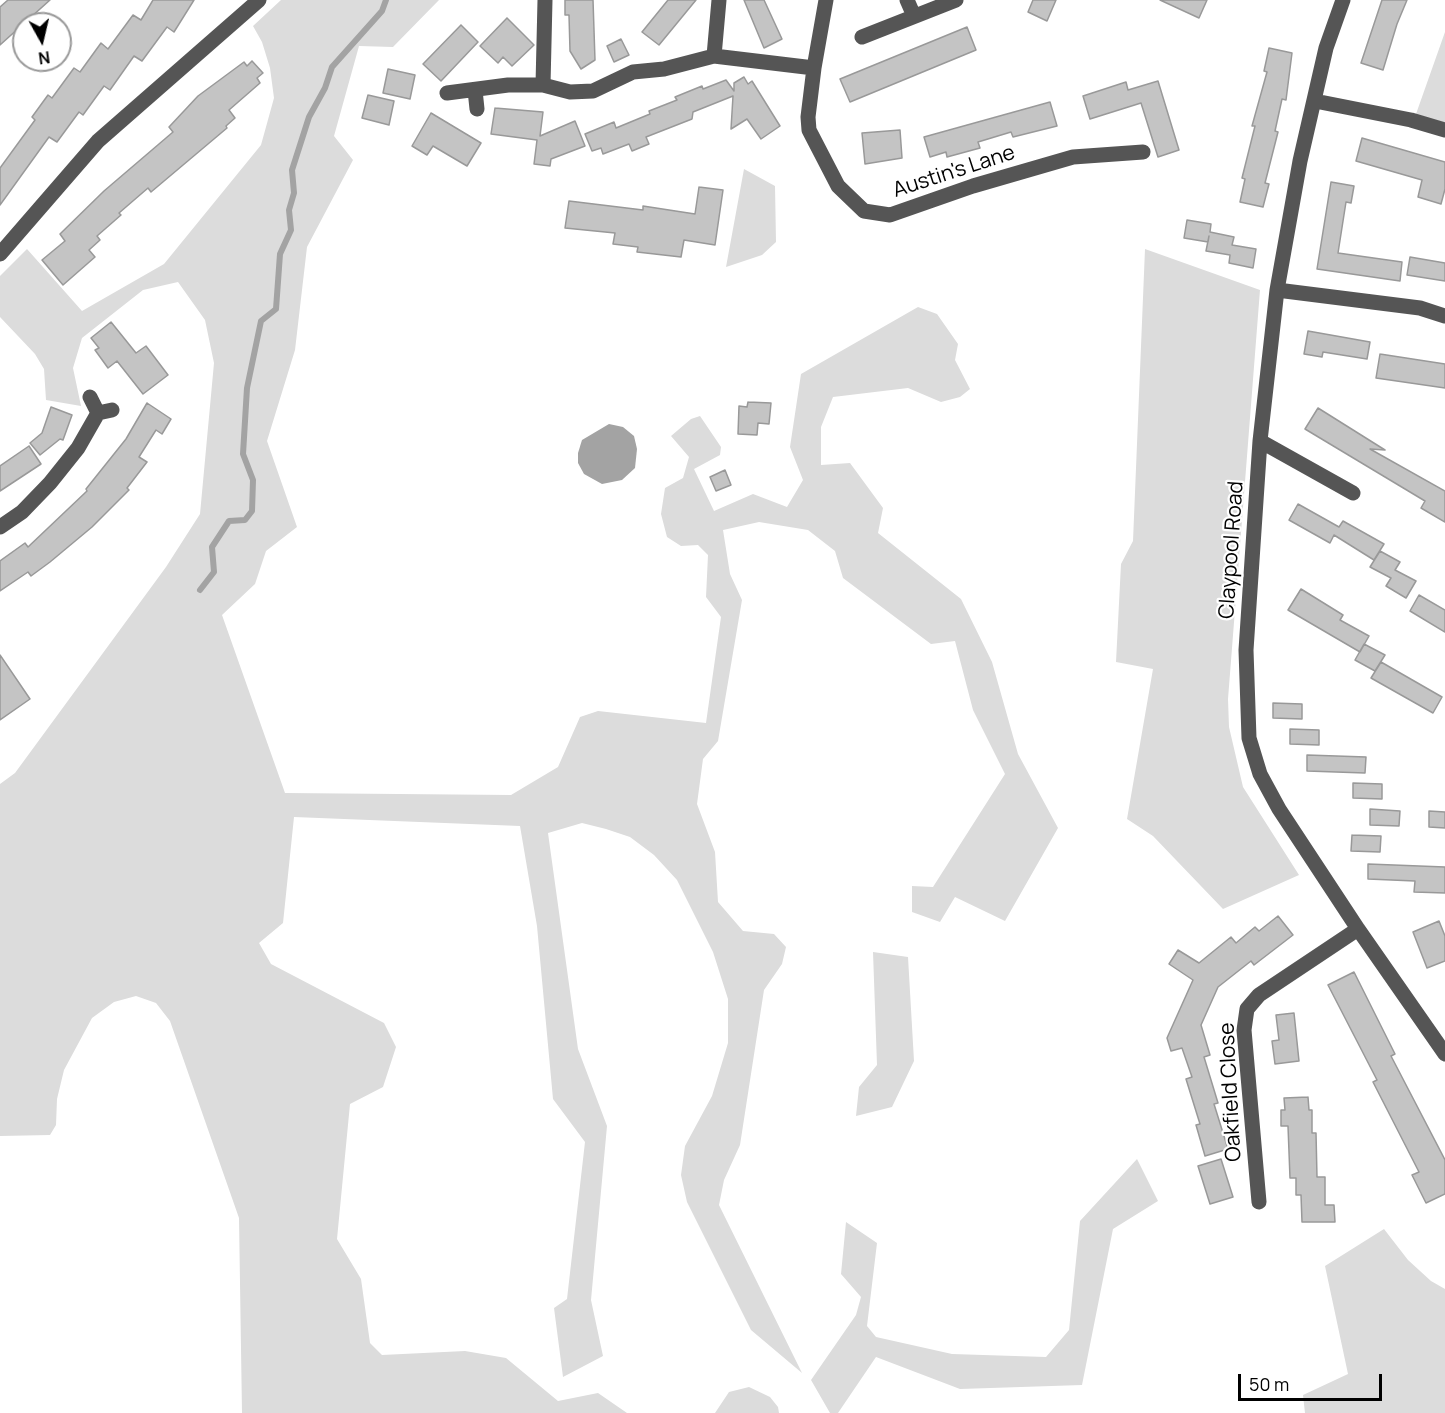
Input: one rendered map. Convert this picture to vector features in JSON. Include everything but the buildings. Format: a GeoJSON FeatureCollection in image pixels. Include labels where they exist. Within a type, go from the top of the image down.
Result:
{"type":"FeatureCollection","features":[{"type":"Feature","properties":{"kind":"street"},"geometry":{"type":"LineString","coordinates":[[0,254],[98,141],[259,0]]}},
{"type":"Feature","properties":{"kind":"street"},"geometry":{"type":"LineString","coordinates":[[543,85],[545,0]]}},
{"type":"Feature","properties":{"kind":"street"},"geometry":{"type":"LineString","coordinates":[[714,56],[718,0]]}},
{"type":"Feature","properties":{"kind":"street","name":"Austin's Lane"},"geometry":{"type":"LineString","coordinates":[[826,0],[814,68],[808,130],[838,186],[864,211],[890,214],[973,186],[1073,157],[1143,152]]}},
{"type":"Feature","properties":{"kind":"street"},"geometry":{"type":"LineString","coordinates":[[907,0],[914,16]]}},
{"type":"Feature","properties":{"kind":"street"},"geometry":{"type":"LineString","coordinates":[[862,37],[956,0]]}},
{"type":"Feature","properties":{"kind":"street","name":"Claypool Road"},"geometry":{"type":"LineString","coordinates":[[1343,0],[1326,48],[1300,161],[1277,290],[1260,441],[1246,651],[1249,738],[1260,774],[1273,798],[1358,929],[1445,1054]]}},
{"type":"Feature","properties":{"kind":"street"},"geometry":{"type":"LineString","coordinates":[[447,93],[543,85],[570,93],[593,91],[633,72],[664,69],[714,56],[814,68]]}},
{"type":"Feature","properties":{"kind":"street"},"geometry":{"type":"LineString","coordinates":[[475,90],[477,109]]}},
{"type":"Feature","properties":{"kind":"street"},"geometry":{"type":"LineString","coordinates":[[1315,100],[1411,120],[1445,130]]}},
{"type":"Feature","properties":{"kind":"street"},"geometry":{"type":"LineString","coordinates":[[1277,290],[1420,308],[1445,316]]}},
{"type":"Feature","properties":{"kind":"street"},"geometry":{"type":"LineString","coordinates":[[0,527],[22,512],[50,483],[105,412],[90,397]]}},
{"type":"Feature","properties":{"kind":"street"},"geometry":{"type":"LineString","coordinates":[[1260,441],[1353,493]]}},
{"type":"Feature","properties":{"kind":"street","name":"Oakfield Close"},"geometry":{"type":"LineString","coordinates":[[1259,1202],[1244,1030],[1247,1009],[1259,995],[1358,929]]}},
{"type":"Feature","properties":{"kind":"shaded area"},"geometry":{"type":"Polygon","coordinates":[[[281,0],[439,0],[393,47],[359,46],[334,136],[353,160],[307,247],[295,350],[267,441],[297,527],[266,551],[255,584],[222,615],[285,793],[511,795],[558,767],[580,717],[598,711],[706,723],[721,617],[706,597],[708,555],[698,545],[681,546],[667,537],[661,514],[665,488],[683,478],[689,457],[671,436],[691,419],[700,416],[721,447],[720,455],[694,469],[714,511],[753,494],[787,507],[803,480],[790,447],[801,374],[918,307],[937,314],[958,344],[955,360],[970,389],[960,397],[941,402],[908,388],[833,397],[821,427],[821,465],[850,463],[883,508],[878,533],[961,599],[992,662],[1018,754],[1058,828],[1005,921],[955,897],[940,922],[912,912],[912,886],[933,887],[1005,774],[973,710],[955,641],[931,644],[843,578],[835,551],[808,530],[759,522],[723,530],[730,574],[742,600],[718,741],[703,759],[697,804],[715,852],[718,902],[743,931],[774,934],[786,947],[782,964],[764,990],[740,1145],[724,1180],[719,1205],[802,1373],[751,1330],[687,1202],[681,1175],[685,1146],[712,1096],[728,1043],[728,999],[713,952],[677,880],[654,855],[630,837],[606,829],[582,823],[548,833],[578,1049],[607,1126],[591,1300],[603,1356],[563,1377],[554,1308],[567,1299],[585,1142],[553,1099],[537,926],[520,826],[294,817],[283,923],[259,943],[271,964],[384,1023],[396,1047],[383,1087],[350,1104],[337,1239],[361,1279],[370,1343],[382,1355],[465,1351],[506,1358],[558,1401],[598,1393],[627,1413],[242,1413],[239,1218],[170,1021],[156,1003],[136,996],[114,1002],[92,1018],[64,1070],[57,1099],[56,1125],[50,1135],[0,1136],[0,784],[15,773],[166,567],[200,514],[214,363],[205,320],[178,282],[143,290],[82,338],[73,368],[81,406],[46,400],[44,369],[35,354],[0,317],[0,276],[27,249],[82,311],[164,264],[261,145],[274,98],[270,68],[262,42],[253,26],[281,0]]]}},
{"type":"Feature","properties":{"kind":"shaded area"},"geometry":{"type":"Polygon","coordinates":[[[1445,32],[1445,124],[1416,114],[1445,32]]]}},
{"type":"Feature","properties":{"kind":"shaded area"},"geometry":{"type":"Polygon","coordinates":[[[744,169],[775,186],[776,242],[762,255],[726,267],[744,169]]]}},
{"type":"Feature","properties":{"kind":"shaded area"},"geometry":{"type":"Polygon","coordinates":[[[1145,249],[1260,290],[1228,699],[1229,727],[1243,787],[1299,875],[1223,909],[1153,836],[1127,819],[1153,669],[1116,662],[1121,564],[1133,541],[1145,249]]]}},
{"type":"Feature","properties":{"kind":"shaded area"},"geometry":{"type":"Polygon","coordinates":[[[609,424],[623,427],[634,436],[637,449],[635,468],[622,480],[602,484],[584,474],[578,463],[578,453],[582,440],[609,424]]]}},
{"type":"Feature","properties":{"kind":"shaded area"},"geometry":{"type":"Polygon","coordinates":[[[873,952],[908,957],[914,1061],[892,1107],[856,1116],[859,1087],[877,1065],[873,952]]]}},
{"type":"Feature","properties":{"kind":"shaded area"},"geometry":{"type":"Polygon","coordinates":[[[1137,1159],[1158,1201],[1113,1229],[1082,1385],[960,1389],[876,1357],[838,1413],[830,1413],[811,1380],[856,1315],[861,1297],[841,1274],[846,1222],[877,1243],[867,1326],[876,1337],[952,1354],[1046,1357],[1069,1330],[1080,1221],[1137,1159]]]}},
{"type":"Feature","properties":{"kind":"shaded area"},"geometry":{"type":"Polygon","coordinates":[[[1384,1229],[1408,1260],[1431,1281],[1445,1289],[1445,1413],[1305,1413],[1303,1395],[1348,1374],[1325,1266],[1384,1229]]]}},
{"type":"Feature","properties":{"kind":"shaded area"},"geometry":{"type":"Polygon","coordinates":[[[749,1387],[770,1397],[778,1407],[779,1413],[715,1413],[729,1392],[749,1387]]]}},
{"type":"Feature","properties":{"kind":"waterway"},"geometry":{"type":"LineString","coordinates":[[200,590],[214,572],[212,547],[229,521],[245,520],[252,511],[253,480],[243,454],[247,388],[261,321],[276,309],[280,254],[291,230],[289,210],[294,193],[292,170],[309,117],[325,88],[332,67],[382,11],[386,0]]}}]}
